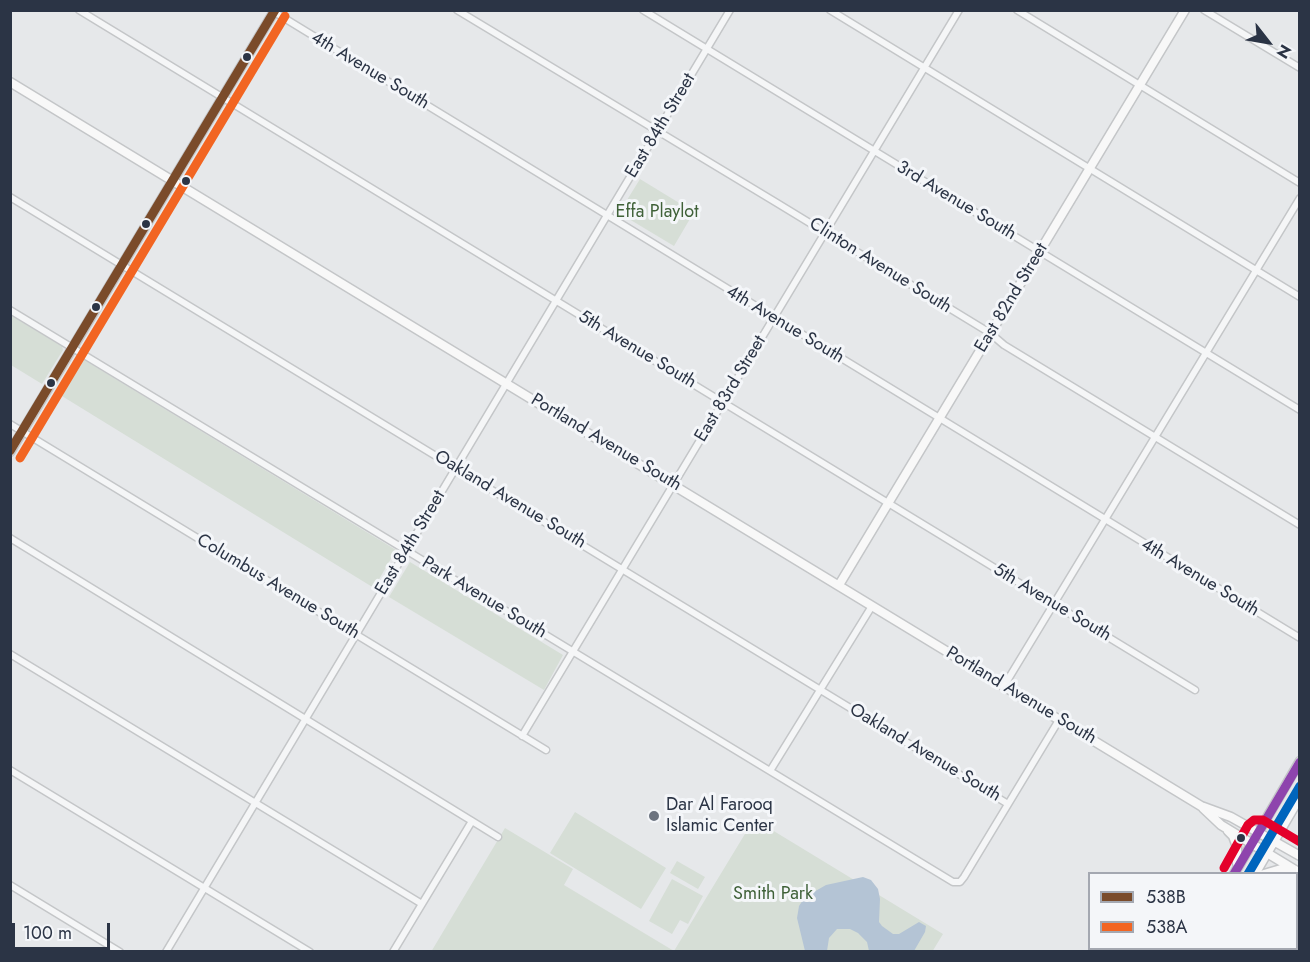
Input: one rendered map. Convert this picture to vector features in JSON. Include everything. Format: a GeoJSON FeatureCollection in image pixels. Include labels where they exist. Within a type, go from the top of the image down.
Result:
{"type":"FeatureCollection","features":[{"type":"Feature","properties":{"kind":"main road","name":"East 82nd Street"},"geometry":{"type":"LineString","coordinates":[[838,585],[1185,10]]}},
{"type":"Feature","properties":{"kind":"main road"},"geometry":{"type":"LineString","coordinates":[[10,452],[273,11]]}},
{"type":"Feature","properties":{"kind":"main road","name":"Portland Avenue South"},"geometry":{"type":"LineString","coordinates":[[10,82],[1201,806],[1221,825],[1297,872]]}},
{"type":"Feature","properties":{"kind":"main road"},"geometry":{"type":"LineString","coordinates":[[1235,872],[1299,761]]}},
{"type":"Feature","properties":{"kind":"main road"},"geometry":{"type":"LineString","coordinates":[[1256,872],[1299,797]]}},
{"type":"Feature","properties":{"kind":"main road","name":"Portland Avenue South"},"geometry":{"type":"LineString","coordinates":[[1201,806],[1227,814],[1299,856]]}},
{"type":"Feature","properties":{"kind":"main road"},"geometry":{"type":"LineString","coordinates":[[1221,825],[1233,836],[1238,848],[1238,861],[1234,872]]}},
{"type":"Feature","properties":{"kind":"main road"},"geometry":{"type":"LineString","coordinates":[[1268,872],[1281,869],[1294,872]]}},
{"type":"Feature","properties":{"kind":"street","name":"5th Avenue South"},"geometry":{"type":"LineString","coordinates":[[79,10],[1195,690]]}},
{"type":"Feature","properties":{"kind":"street","name":"Clinton Avenue South"},"geometry":{"type":"LineString","coordinates":[[457,10],[825,232],[990,333],[1004,345],[1299,525]]}},
{"type":"Feature","properties":{"kind":"street","name":"3rd Avenue South"},"geometry":{"type":"LineString","coordinates":[[643,10],[1299,410]]}},
{"type":"Feature","properties":{"kind":"street","name":"East 84th Street"},"geometry":{"type":"LineString","coordinates":[[166,951],[730,10]]}},
{"type":"Feature","properties":{"kind":"street"},"geometry":{"type":"LineString","coordinates":[[830,10],[1299,297]]}},
{"type":"Feature","properties":{"kind":"street","name":"East 83rd Street"},"geometry":{"type":"LineString","coordinates":[[522,736],[959,10]]}},
{"type":"Feature","properties":{"kind":"street"},"geometry":{"type":"LineString","coordinates":[[1017,10],[1299,183]]}},
{"type":"Feature","properties":{"kind":"street"},"geometry":{"type":"LineString","coordinates":[[1204,10],[1299,68]]}},
{"type":"Feature","properties":{"kind":"street","name":"4th Avenue South"},"geometry":{"type":"LineString","coordinates":[[273,11],[1299,638]]}},
{"type":"Feature","properties":{"kind":"street","name":"Oakland Avenue South"},"geometry":{"type":"LineString","coordinates":[[10,197],[1008,804]]}},
{"type":"Feature","properties":{"kind":"street"},"geometry":{"type":"LineString","coordinates":[[1004,686],[1299,198]]}},
{"type":"Feature","properties":{"kind":"street","name":"Park Avenue South"},"geometry":{"type":"LineString","coordinates":[[10,310],[947,879],[960,882],[1008,804]]}},
{"type":"Feature","properties":{"kind":"street","name":"Columbus Avenue South"},"geometry":{"type":"LineString","coordinates":[[10,424],[546,750]]}},
{"type":"Feature","properties":{"kind":"street"},"geometry":{"type":"LineString","coordinates":[[10,538],[498,837]]}},
{"type":"Feature","properties":{"kind":"street"},"geometry":{"type":"LineString","coordinates":[[770,771],[872,606]]}},
{"type":"Feature","properties":{"kind":"street"},"geometry":{"type":"LineString","coordinates":[[10,654],[422,904]]}},
{"type":"Feature","properties":{"kind":"street"},"geometry":{"type":"LineString","coordinates":[[1008,804],[1059,720]]}},
{"type":"Feature","properties":{"kind":"street"},"geometry":{"type":"LineString","coordinates":[[10,770],[310,951]]}},
{"type":"Feature","properties":{"kind":"street"},"geometry":{"type":"LineString","coordinates":[[393,951],[472,820]]}},
{"type":"Feature","properties":{"kind":"street"},"geometry":{"type":"LineString","coordinates":[[10,885],[120,951]]}},
{"type":"Feature","properties":{"kind":"green space","name":"Effa Playlot"},"geometry":{"type":"Polygon","coordinates":[[[640,179],[694,212],[674,246],[619,213],[640,179]]]}},
{"type":"Feature","properties":{"kind":"green space"},"geometry":{"type":"Polygon","coordinates":[[[10,315],[62,346],[63,350],[42,384],[11,365],[10,315]]]}},
{"type":"Feature","properties":{"kind":"green space"},"geometry":{"type":"Polygon","coordinates":[[[81,358],[396,550],[374,588],[57,393],[77,359],[81,358]]]}},
{"type":"Feature","properties":{"kind":"green space"},"geometry":{"type":"Polygon","coordinates":[[[410,562],[563,655],[544,690],[389,597],[410,562]]]}},
{"type":"Feature","properties":{"kind":"green space"},"geometry":{"type":"Polygon","coordinates":[[[575,812],[666,868],[641,909],[550,853],[575,812]]]}},
{"type":"Feature","properties":{"kind":"green space","name":"Smith Park"},"geometry":{"type":"Polygon","coordinates":[[[754,819],[943,934],[932,952],[431,952],[505,828],[573,869],[564,885],[674,951],[754,819]]]}},
{"type":"Feature","properties":{"kind":"green space"},"geometry":{"type":"Polygon","coordinates":[[[677,861],[705,877],[698,889],[670,873],[677,861]]]}},
{"type":"Feature","properties":{"kind":"green space"},"geometry":{"type":"Polygon","coordinates":[[[672,879],[703,896],[688,924],[680,920],[672,934],[649,921],[672,879]]]}},
{"type":"Feature","properties":{"kind":"water"},"geometry":{"type":"Polygon","coordinates":[[[863,877],[871,880],[878,889],[879,922],[882,926],[893,934],[899,934],[919,922],[926,926],[914,951],[869,951],[867,942],[858,933],[850,929],[837,929],[829,938],[827,951],[805,951],[797,918],[799,906],[805,897],[826,885],[863,877]]]}},
{"type":"Feature","properties":{"kind":"transit line","name":"538B"},"geometry":{"type":"LineString","coordinates":[[10,451],[275,10]]}},
{"type":"Feature","properties":{"kind":"transit line","name":"538A"},"geometry":{"type":"LineString","coordinates":[[20,458],[285,16]]}},
{"type":"Feature","properties":{"kind":"transit line"},"geometry":{"type":"LineString","coordinates":[[1235,872],[1300,762]]}},
{"type":"Feature","properties":{"kind":"transit line"},"geometry":{"type":"LineString","coordinates":[[1249,872],[1300,786]]}},
{"type":"Feature","properties":{"kind":"transit line"},"geometry":{"type":"LineString","coordinates":[[1224,868],[1248,825],[1254,820],[1263,820],[1300,842]]}},
{"type":"Feature","properties":{"kind":"place","name":"Dar Al Farooq Islamic Center"},"geometry":{"type":"Point","coordinates":[654,816]}}]}
